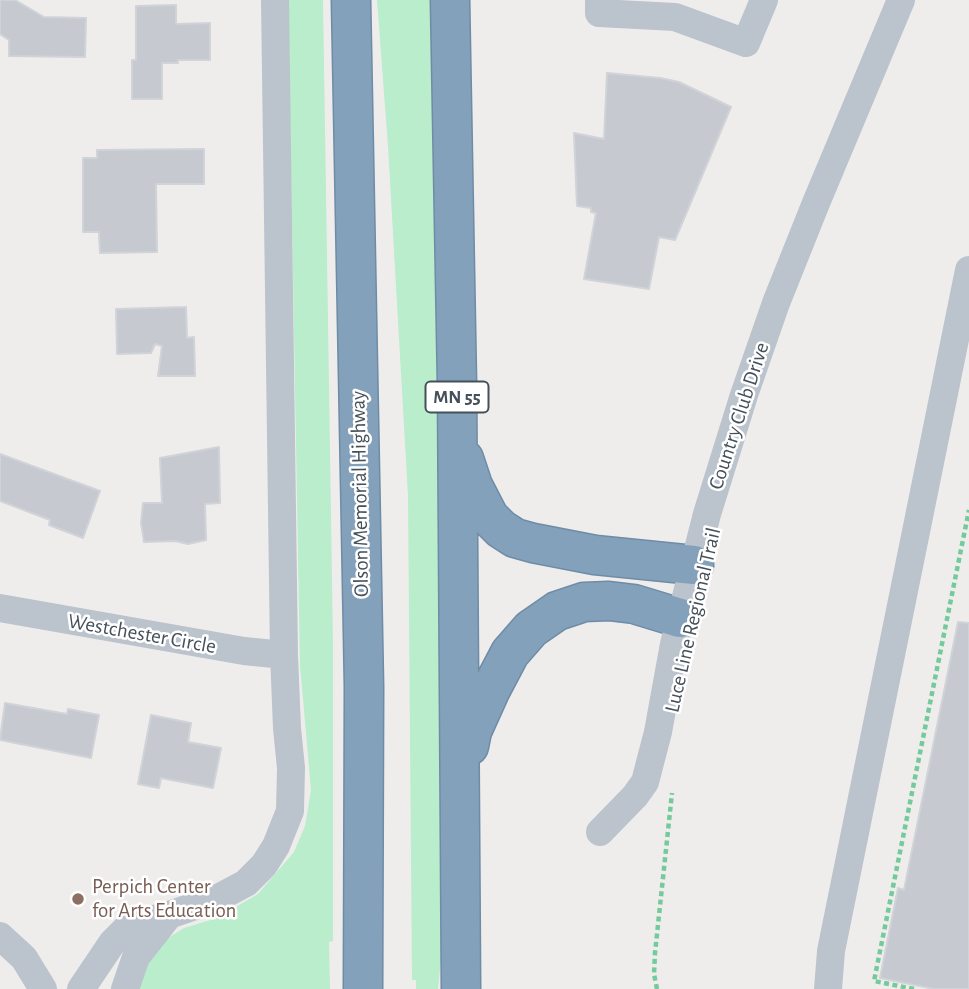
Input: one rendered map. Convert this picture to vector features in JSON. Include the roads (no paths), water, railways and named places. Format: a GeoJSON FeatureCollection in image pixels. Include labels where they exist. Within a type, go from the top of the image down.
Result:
{"type":"FeatureCollection","features":[{"type":"Feature","properties":{"kind":"highway","name":"Olson Memorial Highway"},"geometry":{"type":"LineString","coordinates":[[351,0],[364,698],[363,989]]}},
{"type":"Feature","properties":{"kind":"highway","name":"MN 55"},"geometry":{"type":"LineString","coordinates":[[450,0],[457,422],[461,989]]}},
{"type":"Feature","properties":{"kind":"highway"},"geometry":{"type":"LineString","coordinates":[[457,422],[467,469],[489,517],[515,538],[595,555],[694,565]]}},
{"type":"Feature","properties":{"kind":"highway"},"geometry":{"type":"LineString","coordinates":[[460,793],[472,731],[510,653],[531,629],[557,611],[584,603],[609,601],[634,604],[680,618]]}},
{"type":"Feature","properties":{"kind":"street"},"geometry":{"type":"LineString","coordinates":[[81,989],[112,943],[130,925],[218,898],[246,883],[264,865],[281,836],[290,811],[292,792],[286,728],[275,0]]}},
{"type":"Feature","properties":{"kind":"street"},"geometry":{"type":"LineString","coordinates":[[599,0],[599,13],[675,17],[746,43],[764,0]]}},
{"type":"Feature","properties":{"kind":"street","name":"Country Club Drive"},"geometry":{"type":"LineString","coordinates":[[600,832],[645,782],[658,732],[680,618],[744,395],[776,303],[893,3]]}},
{"type":"Feature","properties":{"kind":"street"},"geometry":{"type":"LineString","coordinates":[[828,989],[831,951],[969,270]]}},
{"type":"Feature","properties":{"kind":"street","name":"Westchester Circle"},"geometry":{"type":"LineString","coordinates":[[0,608],[230,649],[285,655]]}},
{"type":"Feature","properties":{"kind":"street"},"geometry":{"type":"LineString","coordinates":[[125,989],[136,957],[169,915]]}},
{"type":"Feature","properties":{"kind":"street"},"geometry":{"type":"LineString","coordinates":[[0,936],[23,958],[43,989]]}},
{"type":"Feature","properties":{"kind":"place","name":"Perpich Center for Arts Education"},"geometry":{"type":"Point","coordinates":[78,899]}}]}
